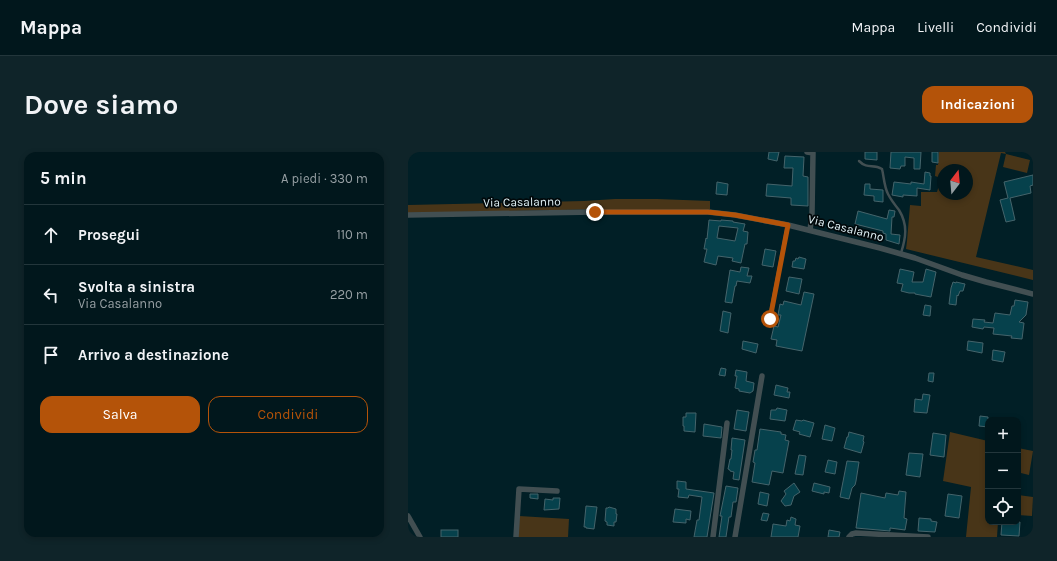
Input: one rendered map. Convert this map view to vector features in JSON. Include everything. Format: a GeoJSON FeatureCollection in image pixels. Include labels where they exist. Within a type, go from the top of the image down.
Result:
{"type":"FeatureCollection","features":[{"type":"Feature","properties":{"kind":"street"},"geometry":{"type":"LineString","coordinates":[[807,152],[813,153],[812,214],[810,230]]}},
{"type":"Feature","properties":{"kind":"street","name":"Via Casalanno"},"geometry":{"type":"LineString","coordinates":[[408,215],[708,212],[735,215],[810,230],[901,254],[986,282],[1033,294]]}},
{"type":"Feature","properties":{"kind":"street"},"geometry":{"type":"LineString","coordinates":[[735,537],[762,376]]}},
{"type":"Feature","properties":{"kind":"street"},"geometry":{"type":"LineString","coordinates":[[713,537],[727,423]]}},
{"type":"Feature","properties":{"kind":"street"},"geometry":{"type":"LineString","coordinates":[[516,537],[519,489],[557,491]]}},
{"type":"Feature","properties":{"kind":"street"},"geometry":{"type":"LineString","coordinates":[[408,516],[420,537]]}},
{"type":"Feature","properties":{"kind":"street"},"geometry":{"type":"LineString","coordinates":[[849,537],[856,532],[928,537]]}},
{"type":"Feature","properties":{"kind":"lane"},"geometry":{"type":"LineString","coordinates":[[859,161],[865,166],[878,166],[882,169],[888,194],[904,220],[906,235],[901,254]]}},
{"type":"Feature","properties":{"kind":"lane"},"geometry":{"type":"LineString","coordinates":[[770,319],[788,225]]}},
{"type":"Feature","properties":{"kind":"shaded area"},"geometry":{"type":"Polygon","coordinates":[[[939,152],[1005,152],[1006,154],[1001,153],[976,257],[1033,270],[1033,280],[906,249],[910,205],[921,206],[921,192],[937,192],[937,200],[973,200],[973,164],[938,164],[939,152]]]}},
{"type":"Feature","properties":{"kind":"shaded area"},"geometry":{"type":"Polygon","coordinates":[[[1006,154],[1030,160],[1027,173],[1003,167],[1006,154]]]}},
{"type":"Feature","properties":{"kind":"shaded area"},"geometry":{"type":"Polygon","coordinates":[[[937,165],[937,177],[935,176],[937,165]]]}},
{"type":"Feature","properties":{"kind":"shaded area"},"geometry":{"type":"Polygon","coordinates":[[[615,199],[710,201],[710,209],[615,209],[408,213],[408,205],[615,199]]]}},
{"type":"Feature","properties":{"kind":"shaded area"},"geometry":{"type":"Polygon","coordinates":[[[950,432],[985,440],[985,525],[998,525],[997,537],[966,537],[971,487],[943,481],[950,432]]]}},
{"type":"Feature","properties":{"kind":"shaded area"},"geometry":{"type":"Polygon","coordinates":[[[1021,449],[1033,451],[1029,475],[1021,473],[1021,449]]]}},
{"type":"Feature","properties":{"kind":"shaded area"},"geometry":{"type":"Polygon","coordinates":[[[1021,495],[1033,497],[1032,516],[1021,515],[1021,495]]]}},
{"type":"Feature","properties":{"kind":"shaded area"},"geometry":{"type":"Polygon","coordinates":[[[519,516],[569,519],[568,537],[517,537],[519,516]]]}},
{"type":"Feature","properties":{"kind":"building"},"geometry":{"type":"Polygon","coordinates":[[[769,152],[779,152],[777,161],[768,159],[769,152]]]}},
{"type":"Feature","properties":{"kind":"building"},"geometry":{"type":"Polygon","coordinates":[[[865,152],[877,152],[877,160],[865,159],[865,152]]]}},
{"type":"Feature","properties":{"kind":"building"},"geometry":{"type":"Polygon","coordinates":[[[891,152],[921,152],[920,169],[914,169],[914,158],[905,157],[905,166],[901,166],[900,169],[890,168],[891,152]]]}},
{"type":"Feature","properties":{"kind":"building"},"geometry":{"type":"Polygon","coordinates":[[[932,152],[938,152],[938,163],[932,162],[932,152]]]}},
{"type":"Feature","properties":{"kind":"building"},"geometry":{"type":"Polygon","coordinates":[[[785,156],[804,157],[803,176],[808,177],[808,206],[791,205],[791,198],[766,196],[767,184],[792,186],[793,168],[784,168],[785,156]]]}},
{"type":"Feature","properties":{"kind":"building"},"geometry":{"type":"Polygon","coordinates":[[[925,172],[930,173],[931,176],[930,190],[917,188],[917,196],[903,195],[903,197],[892,195],[894,182],[924,184],[925,172]]]}},
{"type":"Feature","properties":{"kind":"building"},"geometry":{"type":"Polygon","coordinates":[[[1033,175],[1033,185],[1030,186],[1031,193],[1010,198],[1015,220],[1006,222],[1000,200],[1008,198],[1004,182],[1033,175]]]}},
{"type":"Feature","properties":{"kind":"building"},"geometry":{"type":"Polygon","coordinates":[[[717,182],[728,184],[727,195],[716,194],[717,182]]]}},
{"type":"Feature","properties":{"kind":"building"},"geometry":{"type":"Polygon","coordinates":[[[865,184],[870,184],[870,189],[883,190],[883,202],[874,201],[874,196],[864,195],[865,184]]]}},
{"type":"Feature","properties":{"kind":"building"},"geometry":{"type":"Polygon","coordinates":[[[889,210],[895,211],[894,217],[892,217],[891,234],[900,235],[899,244],[886,240],[886,234],[883,233],[883,231],[855,224],[858,211],[887,219],[889,210]]]}},
{"type":"Feature","properties":{"kind":"building"},"geometry":{"type":"Polygon","coordinates":[[[709,220],[733,221],[745,224],[743,231],[748,232],[747,244],[745,244],[741,263],[732,261],[733,258],[718,256],[716,265],[704,262],[707,249],[704,249],[706,238],[707,239],[709,220]],[[719,226],[717,238],[735,241],[738,228],[719,226]]]}},
{"type":"Feature","properties":{"kind":"building"},"geometry":{"type":"Polygon","coordinates":[[[765,249],[776,251],[773,267],[762,265],[765,249]]]}},
{"type":"Feature","properties":{"kind":"building"},"geometry":{"type":"Polygon","coordinates":[[[799,257],[806,259],[804,269],[792,267],[793,261],[799,257]]]}},
{"type":"Feature","properties":{"kind":"building"},"geometry":{"type":"Polygon","coordinates":[[[741,267],[749,268],[747,276],[752,276],[750,283],[737,281],[732,303],[725,302],[730,270],[740,272],[741,267]]]}},
{"type":"Feature","properties":{"kind":"building"},"geometry":{"type":"Polygon","coordinates":[[[900,269],[914,272],[912,282],[923,282],[926,269],[936,272],[931,297],[901,291],[903,284],[897,283],[900,269]]]}},
{"type":"Feature","properties":{"kind":"building"},"geometry":{"type":"Polygon","coordinates":[[[789,277],[802,279],[799,294],[786,291],[789,277]]]}},
{"type":"Feature","properties":{"kind":"building"},"geometry":{"type":"Polygon","coordinates":[[[953,282],[965,284],[963,291],[960,291],[958,296],[957,295],[956,305],[949,304],[953,282]]]}},
{"type":"Feature","properties":{"kind":"building"},"geometry":{"type":"Polygon","coordinates":[[[804,292],[814,294],[802,351],[776,346],[777,340],[771,339],[774,326],[778,327],[781,315],[778,315],[780,304],[783,305],[784,301],[801,305],[804,292]]]}},
{"type":"Feature","properties":{"kind":"building"},"geometry":{"type":"Polygon","coordinates":[[[1015,300],[1028,302],[1026,315],[1019,322],[1024,323],[1022,339],[1011,338],[1012,336],[993,334],[994,328],[984,327],[983,329],[972,327],[973,319],[985,320],[984,322],[993,323],[995,313],[1010,315],[1015,300]]]}},
{"type":"Feature","properties":{"kind":"building"},"geometry":{"type":"Polygon","coordinates":[[[925,305],[931,306],[930,316],[923,315],[925,305]]]}},
{"type":"Feature","properties":{"kind":"building"},"geometry":{"type":"Polygon","coordinates":[[[723,311],[731,313],[728,333],[720,331],[723,311]]]}},
{"type":"Feature","properties":{"kind":"building"},"geometry":{"type":"Polygon","coordinates":[[[743,341],[758,344],[756,353],[742,349],[743,341]]]}},
{"type":"Feature","properties":{"kind":"building"},"geometry":{"type":"Polygon","coordinates":[[[968,341],[983,343],[982,353],[967,350],[968,341]]]}},
{"type":"Feature","properties":{"kind":"building"},"geometry":{"type":"Polygon","coordinates":[[[993,350],[1005,352],[1003,362],[992,360],[993,350]]]}},
{"type":"Feature","properties":{"kind":"building"},"geometry":{"type":"Polygon","coordinates":[[[721,368],[726,369],[725,376],[719,375],[721,368]]]}},
{"type":"Feature","properties":{"kind":"building"},"geometry":{"type":"Polygon","coordinates":[[[736,370],[747,372],[746,381],[754,383],[753,391],[750,393],[739,391],[739,389],[735,388],[737,376],[735,376],[736,370]]]}},
{"type":"Feature","properties":{"kind":"building"},"geometry":{"type":"Polygon","coordinates":[[[929,373],[934,373],[933,382],[928,381],[929,373]]]}},
{"type":"Feature","properties":{"kind":"building"},"geometry":{"type":"Polygon","coordinates":[[[776,385],[788,388],[787,392],[790,392],[789,398],[774,395],[776,385]]]}},
{"type":"Feature","properties":{"kind":"building"},"geometry":{"type":"Polygon","coordinates":[[[923,394],[930,395],[927,413],[914,412],[915,399],[922,400],[923,394]]]}},
{"type":"Feature","properties":{"kind":"building"},"geometry":{"type":"Polygon","coordinates":[[[777,408],[787,410],[785,421],[770,419],[771,410],[776,410],[777,408]]]}},
{"type":"Feature","properties":{"kind":"building"},"geometry":{"type":"Polygon","coordinates":[[[737,410],[749,412],[746,431],[734,429],[737,410]]]}},
{"type":"Feature","properties":{"kind":"building"},"geometry":{"type":"Polygon","coordinates":[[[686,413],[696,413],[695,432],[684,431],[683,417],[686,417],[686,413]]]}},
{"type":"Feature","properties":{"kind":"building"},"geometry":{"type":"Polygon","coordinates":[[[980,416],[988,417],[985,417],[985,427],[979,426],[980,416]]]}},
{"type":"Feature","properties":{"kind":"building"},"geometry":{"type":"Polygon","coordinates":[[[796,420],[814,423],[810,437],[799,434],[800,432],[793,430],[796,420]]]}},
{"type":"Feature","properties":{"kind":"building"},"geometry":{"type":"Polygon","coordinates":[[[704,424],[722,427],[721,438],[703,436],[704,424]]]}},
{"type":"Feature","properties":{"kind":"building"},"geometry":{"type":"Polygon","coordinates":[[[825,425],[835,428],[832,441],[822,439],[825,425]]]}},
{"type":"Feature","properties":{"kind":"building"},"geometry":{"type":"Polygon","coordinates":[[[760,429],[781,432],[781,434],[786,435],[785,440],[789,441],[783,473],[772,471],[769,485],[752,482],[755,463],[753,462],[755,450],[757,450],[760,429]]]}},
{"type":"Feature","properties":{"kind":"building"},"geometry":{"type":"Polygon","coordinates":[[[849,432],[864,436],[861,453],[844,448],[849,432]]]}},
{"type":"Feature","properties":{"kind":"building"},"geometry":{"type":"Polygon","coordinates":[[[933,433],[946,435],[944,457],[930,455],[933,433]]]}},
{"type":"Feature","properties":{"kind":"building"},"geometry":{"type":"Polygon","coordinates":[[[732,438],[745,440],[739,480],[733,479],[734,472],[728,469],[731,459],[732,438]]]}},
{"type":"Feature","properties":{"kind":"building"},"geometry":{"type":"Polygon","coordinates":[[[909,453],[923,454],[920,477],[906,475],[909,453]]]}},
{"type":"Feature","properties":{"kind":"building"},"geometry":{"type":"Polygon","coordinates":[[[799,455],[806,456],[803,475],[795,474],[799,455]]]}},
{"type":"Feature","properties":{"kind":"building"},"geometry":{"type":"Polygon","coordinates":[[[828,460],[837,462],[835,474],[825,472],[828,460]]]}},
{"type":"Feature","properties":{"kind":"building"},"geometry":{"type":"Polygon","coordinates":[[[847,461],[859,462],[855,485],[852,488],[849,499],[840,497],[847,461]]]}},
{"type":"Feature","properties":{"kind":"building"},"geometry":{"type":"Polygon","coordinates":[[[677,481],[686,482],[686,489],[714,493],[707,537],[694,537],[697,520],[699,520],[702,497],[689,495],[688,498],[678,497],[679,489],[677,489],[677,481]]]}},
{"type":"Feature","properties":{"kind":"building"},"geometry":{"type":"Polygon","coordinates":[[[794,483],[800,492],[794,496],[791,505],[785,506],[781,501],[786,494],[784,491],[794,483]]]}},
{"type":"Feature","properties":{"kind":"building"},"geometry":{"type":"Polygon","coordinates":[[[814,483],[830,487],[829,493],[824,492],[824,494],[812,491],[814,483]]]}},
{"type":"Feature","properties":{"kind":"building"},"geometry":{"type":"Polygon","coordinates":[[[726,486],[738,488],[736,502],[733,502],[731,517],[729,517],[726,537],[719,537],[722,516],[720,516],[726,486]]]}},
{"type":"Feature","properties":{"kind":"building"},"geometry":{"type":"Polygon","coordinates":[[[899,491],[906,492],[904,518],[907,519],[905,530],[890,528],[890,531],[856,528],[861,493],[885,498],[886,493],[898,495],[899,491]]]}},
{"type":"Feature","properties":{"kind":"building"},"geometry":{"type":"Polygon","coordinates":[[[760,492],[769,494],[767,506],[758,504],[760,492]]]}},
{"type":"Feature","properties":{"kind":"building"},"geometry":{"type":"Polygon","coordinates":[[[530,494],[538,494],[538,499],[530,498],[530,494]]]}},
{"type":"Feature","properties":{"kind":"building"},"geometry":{"type":"Polygon","coordinates":[[[948,494],[962,496],[959,518],[945,516],[948,494]]]}},
{"type":"Feature","properties":{"kind":"building"},"geometry":{"type":"Polygon","coordinates":[[[553,498],[560,498],[559,509],[544,510],[545,499],[553,500],[553,498]]]}},
{"type":"Feature","properties":{"kind":"building"},"geometry":{"type":"Polygon","coordinates":[[[586,506],[597,507],[594,529],[584,527],[586,506]]]}},
{"type":"Feature","properties":{"kind":"building"},"geometry":{"type":"Polygon","coordinates":[[[609,507],[616,509],[617,514],[614,526],[607,525],[607,522],[605,521],[606,508],[609,507]]]}},
{"type":"Feature","properties":{"kind":"building"},"geometry":{"type":"Polygon","coordinates":[[[675,509],[691,511],[690,520],[686,519],[686,523],[673,522],[675,509]]]}},
{"type":"Feature","properties":{"kind":"building"},"geometry":{"type":"Polygon","coordinates":[[[763,513],[769,514],[767,521],[761,520],[763,513]]]}},
{"type":"Feature","properties":{"kind":"building"},"geometry":{"type":"Polygon","coordinates":[[[791,517],[796,519],[795,525],[800,526],[798,537],[771,537],[773,524],[786,526],[787,520],[790,521],[791,517]]]}},
{"type":"Feature","properties":{"kind":"building"},"geometry":{"type":"Polygon","coordinates":[[[919,518],[931,519],[931,521],[937,522],[935,532],[918,531],[919,518]]]}},
{"type":"Feature","properties":{"kind":"building"},"geometry":{"type":"Polygon","coordinates":[[[1002,525],[1020,525],[1019,536],[1001,535],[1002,525]]]}},
{"type":"Feature","properties":{"kind":"building"},"geometry":{"type":"Polygon","coordinates":[[[441,530],[458,530],[458,537],[441,537],[441,530]]]}},
{"type":"Feature","properties":{"kind":"building"},"geometry":{"type":"Polygon","coordinates":[[[829,530],[840,532],[839,537],[828,537],[829,530]]]}},
{"type":"Feature","properties":{"kind":"route"},"geometry":{"type":"LineString","coordinates":[[595,212],[708,212],[735,215],[788,225],[770,319]]}}]}
